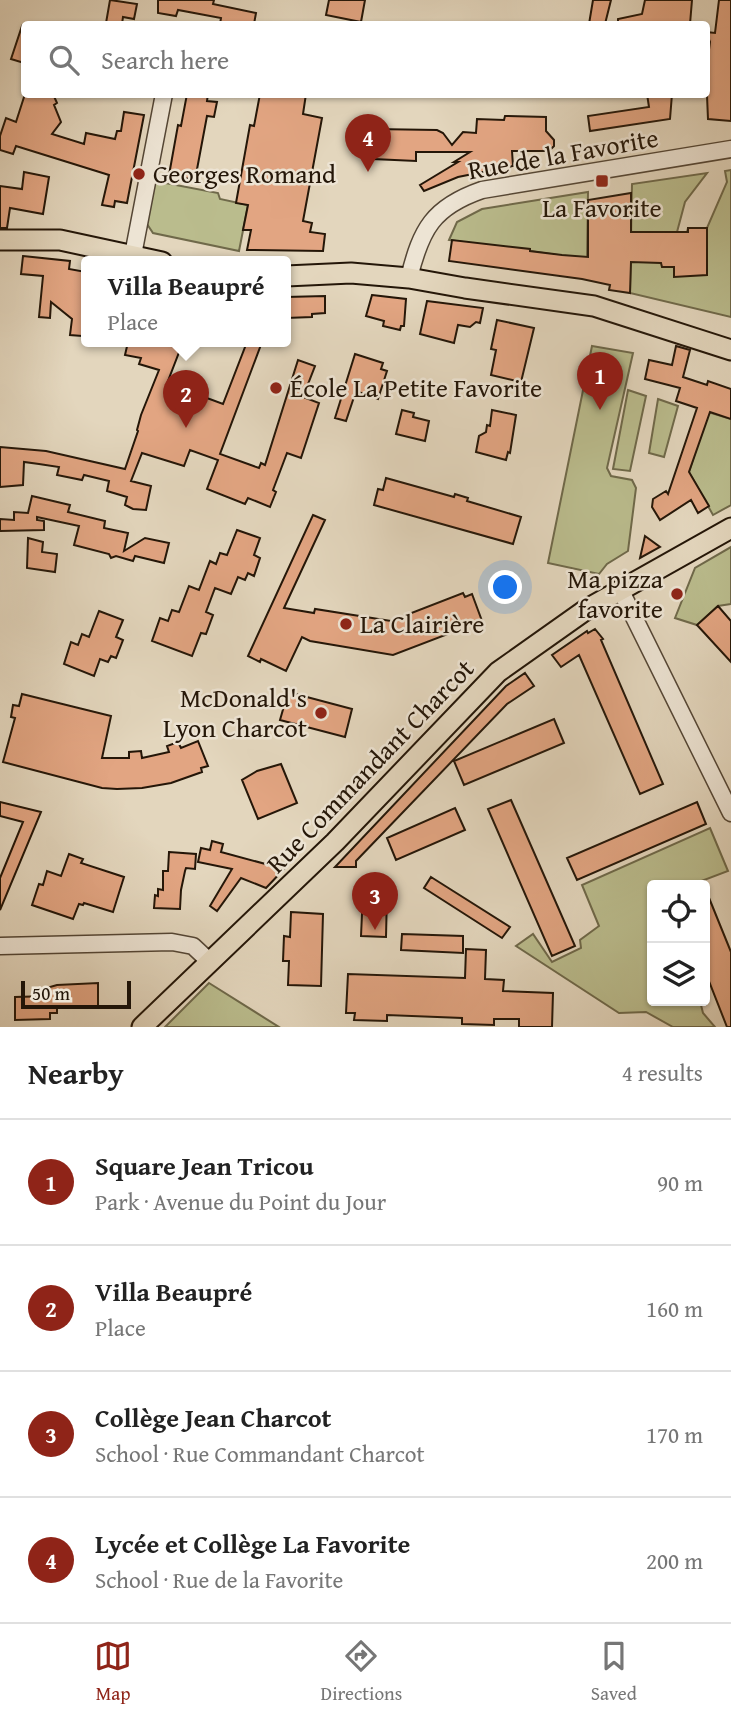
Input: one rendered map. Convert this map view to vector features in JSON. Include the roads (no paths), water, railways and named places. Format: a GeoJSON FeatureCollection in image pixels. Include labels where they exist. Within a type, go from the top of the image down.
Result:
{"type":"FeatureCollection","features":[{"type":"Feature","properties":{"kind":"main road"},"geometry":{"type":"LineString","coordinates":[[0,240],[60,240],[137,256]]}},
{"type":"Feature","properties":{"kind":"main road"},"geometry":{"type":"LineString","coordinates":[[291,276],[351,273],[409,278],[594,306],[731,350]]}},
{"type":"Feature","properties":{"kind":"main road","name":"Rue Commandant Charcot"},"geometry":{"type":"LineString","coordinates":[[142,1027],[335,842],[498,672],[582,612],[731,528]]}},
{"type":"Feature","properties":{"kind":"street"},"geometry":{"type":"LineString","coordinates":[[133,255],[163,98]]}},
{"type":"Feature","properties":{"kind":"street","name":"Rue de la Favorite"},"geometry":{"type":"LineString","coordinates":[[409,278],[414,255],[428,226],[439,212],[457,198],[482,190],[731,149]]}},
{"type":"Feature","properties":{"kind":"street"},"geometry":{"type":"LineString","coordinates":[[621,591],[731,813]]}},
{"type":"Feature","properties":{"kind":"street"},"geometry":{"type":"LineString","coordinates":[[0,946],[172,942],[193,946],[209,961]]}},
{"type":"Feature","properties":{"kind":"place","name":"Lycée et Collège La Favorite"},"geometry":{"type":"Point","coordinates":[368,172]}},
{"type":"Feature","properties":{"kind":"place","name":"Georges Romand"},"geometry":{"type":"Point","coordinates":[139,174]}},
{"type":"Feature","properties":{"kind":"place","name":"La Favorite"},"geometry":{"type":"Point","coordinates":[602,181]}},
{"type":"Feature","properties":{"kind":"place","name":"École La Petite Favorite"},"geometry":{"type":"Point","coordinates":[276,388]}},
{"type":"Feature","properties":{"kind":"place","name":"Square Jean Tricou"},"geometry":{"type":"Point","coordinates":[600,410]}},
{"type":"Feature","properties":{"kind":"place","name":"Villa Beaupré"},"geometry":{"type":"Point","coordinates":[186,428]}},
{"type":"Feature","properties":{"kind":"place","name":"Ma pizza favorite"},"geometry":{"type":"Point","coordinates":[677,594]}},
{"type":"Feature","properties":{"kind":"place","name":"La Clairière"},"geometry":{"type":"Point","coordinates":[346,624]}},
{"type":"Feature","properties":{"kind":"place","name":"McDonald's Lyon Charcot"},"geometry":{"type":"Point","coordinates":[321,713]}},
{"type":"Feature","properties":{"kind":"place","name":"Collège Jean Charcot"},"geometry":{"type":"Point","coordinates":[375,930]}}]}
